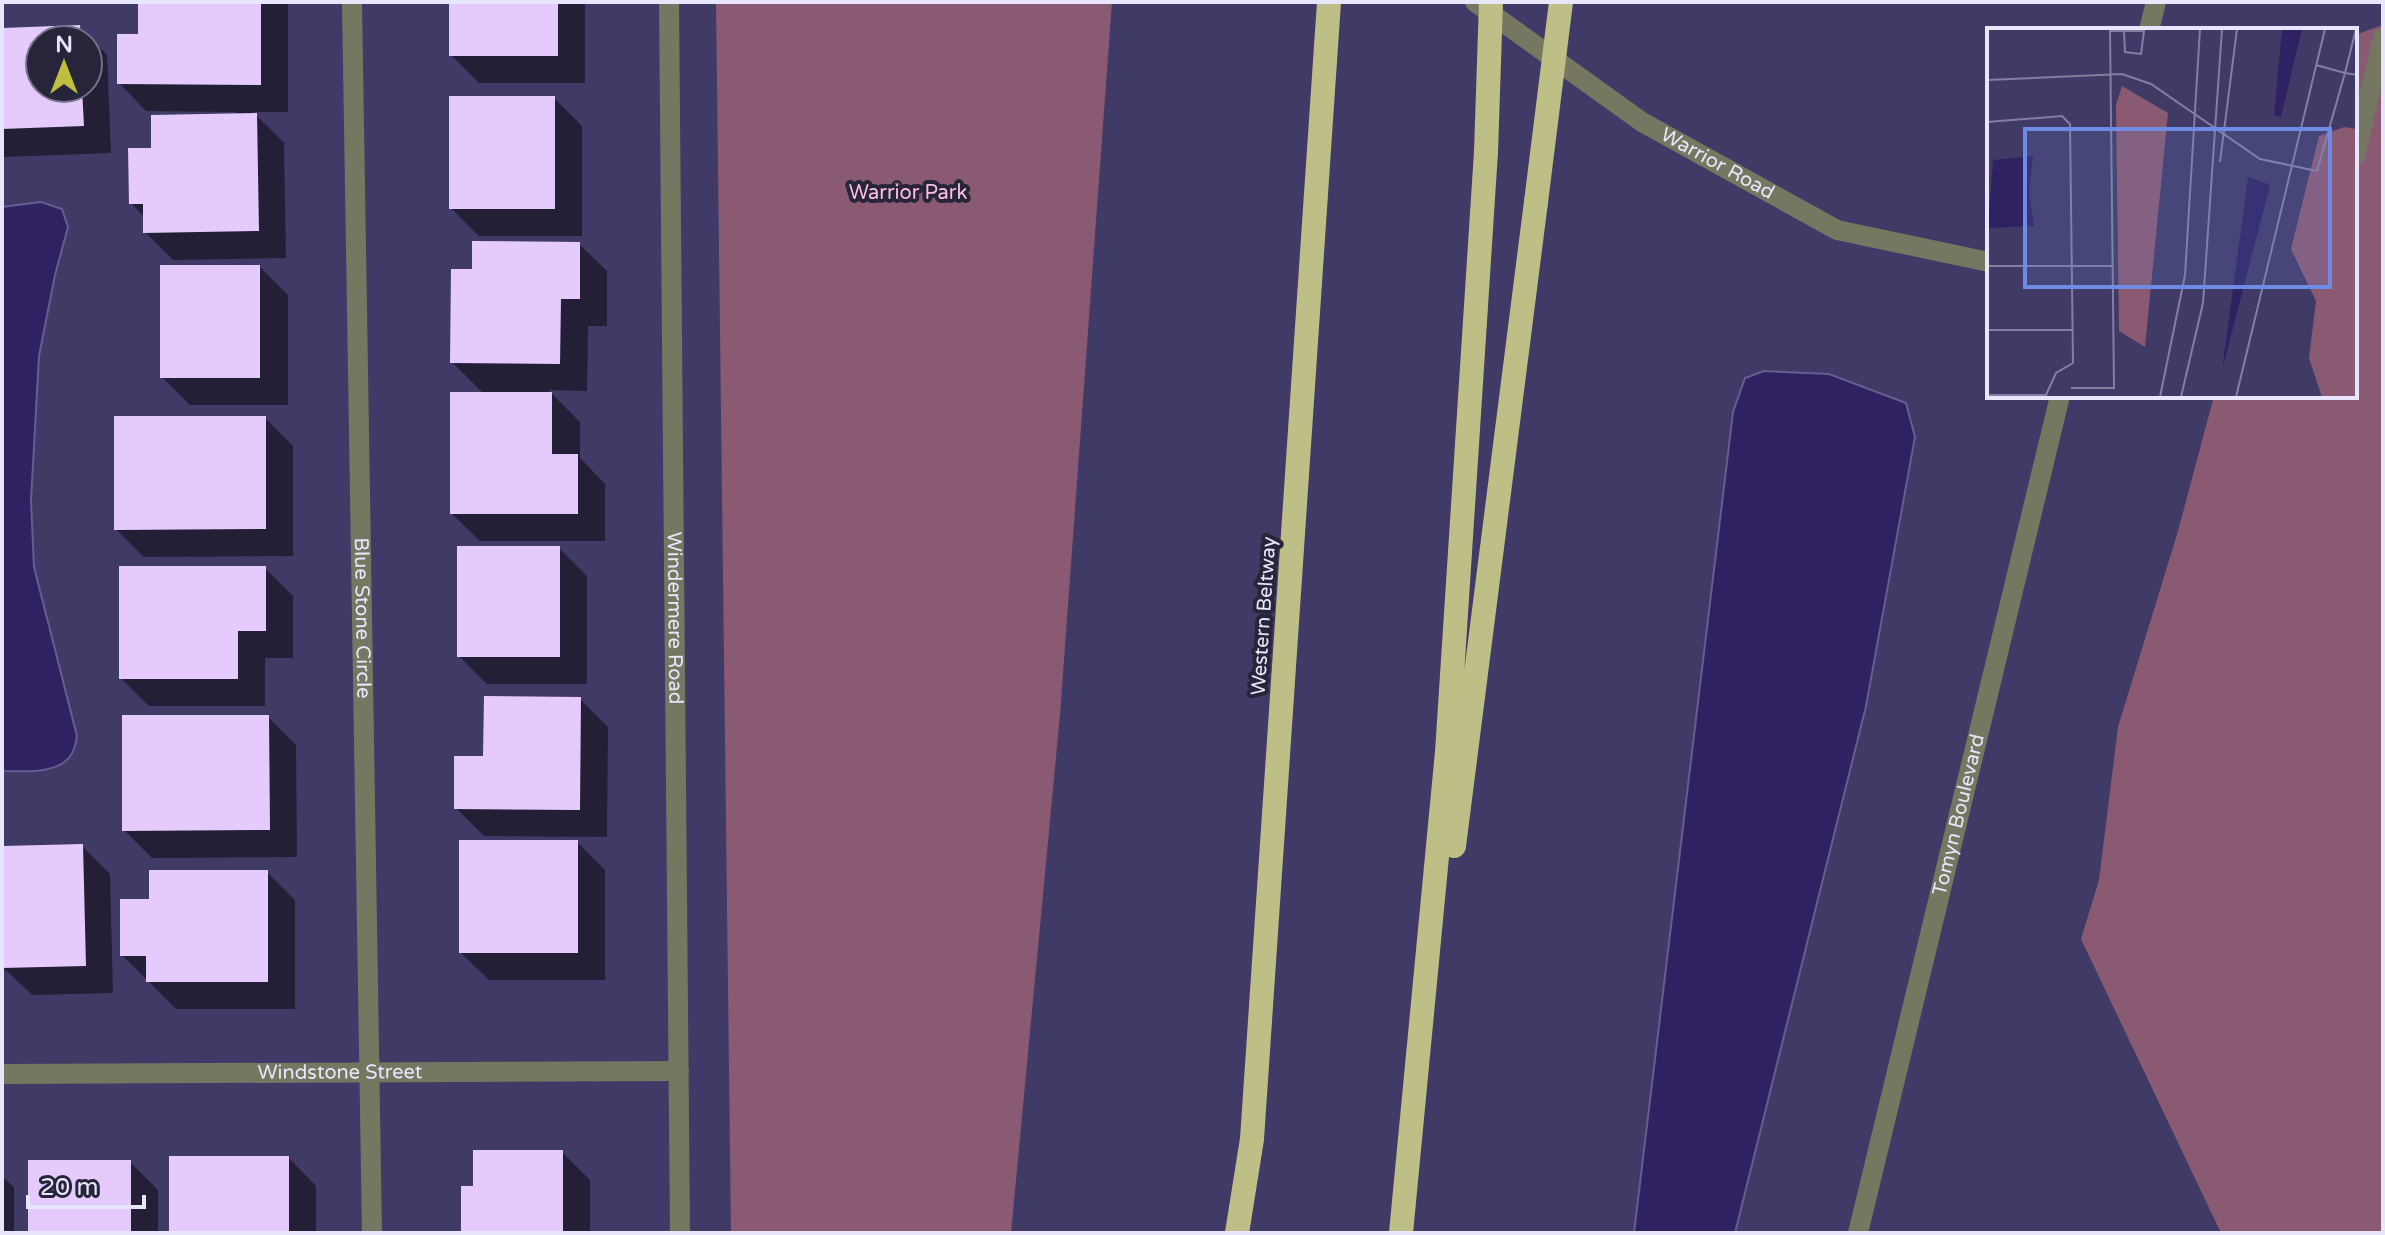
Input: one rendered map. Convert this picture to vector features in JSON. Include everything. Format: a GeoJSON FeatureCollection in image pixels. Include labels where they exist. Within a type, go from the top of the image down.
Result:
{"type":"FeatureCollection","features":[{"type":"Feature","properties":{"kind":"highway","name":"Western Beltway"},"geometry":{"type":"LineString","coordinates":[[1237,1233],[1254,1123],[1329,2]]}},
{"type":"Feature","properties":{"kind":"highway"},"geometry":{"type":"LineString","coordinates":[[1403,1233],[1447,752],[1486,152],[1491,2]]}},
{"type":"Feature","properties":{"kind":"highway"},"geometry":{"type":"LineString","coordinates":[[1403,1233],[1561,2]]}},
{"type":"Feature","properties":{"kind":"street","name":"Blue Stone Circle"},"geometry":{"type":"LineString","coordinates":[[352,2],[372,1233]]}},
{"type":"Feature","properties":{"kind":"street","name":"Windermere Road"},"geometry":{"type":"LineString","coordinates":[[669,2],[680,1233]]}},
{"type":"Feature","properties":{"kind":"street","name":"Warrior Road"},"geometry":{"type":"LineString","coordinates":[[1475,2],[1642,122],[1837,230],[1987,262]]}},
{"type":"Feature","properties":{"kind":"street"},"geometry":{"type":"LineString","coordinates":[[2150,28],[2156,2]]}},
{"type":"Feature","properties":{"kind":"street"},"geometry":{"type":"LineString","coordinates":[[2357,147],[2383,38]]}},
{"type":"Feature","properties":{"kind":"street","name":"Tomyn Boulevard"},"geometry":{"type":"LineString","coordinates":[[1858,1233],[2060,398]]}},
{"type":"Feature","properties":{"kind":"street","name":"Windstone Street"},"geometry":{"type":"LineString","coordinates":[[2,1074],[679,1071]]}},
{"type":"Feature","properties":{"kind":"green space","name":"Warrior Park"},"geometry":{"type":"Polygon","coordinates":[[[716,2],[1112,2],[1060,715],[1011,1233],[731,1233],[716,2]]]}},
{"type":"Feature","properties":{"kind":"green space"},"geometry":{"type":"Polygon","coordinates":[[[2383,25],[2383,1233],[2221,1233],[2081,939],[2099,880],[2118,727],[2178,531],[2213,398],[2357,398],[2357,34],[2383,25]]]}},
{"type":"Feature","properties":{"kind":"shaded area"},"geometry":{"type":"Polygon","coordinates":[[[41,202],[62,209],[68,227],[39,356],[31,501],[34,567],[77,736],[72,753],[58,766],[2,771],[2,207],[41,202]]]}},
{"type":"Feature","properties":{"kind":"shaded area"},"geometry":{"type":"Polygon","coordinates":[[[1764,371],[1829,374],[1906,403],[1915,437],[1866,706],[1735,1233],[1634,1233],[1733,412],[1745,378],[1764,371]]]}},
{"type":"Feature","properties":{"kind":"building"},"geometry":{"type":"Polygon","coordinates":[[[138,2],[261,2],[261,85],[117,84],[117,34],[138,34],[138,2]]]}},
{"type":"Feature","properties":{"kind":"building"},"geometry":{"type":"Polygon","coordinates":[[[449,2],[558,2],[558,56],[449,56],[449,2]]]}},
{"type":"Feature","properties":{"kind":"building"},"geometry":{"type":"Polygon","coordinates":[[[24,27],[24,104],[83,104],[84,126],[2,129],[2,28],[24,27]]]}},
{"type":"Feature","properties":{"kind":"building"},"geometry":{"type":"Polygon","coordinates":[[[449,96],[555,96],[555,209],[449,209],[449,96]]]}},
{"type":"Feature","properties":{"kind":"building"},"geometry":{"type":"Polygon","coordinates":[[[257,113],[259,231],[143,233],[143,204],[129,204],[128,148],[151,148],[151,115],[257,113]]]}},
{"type":"Feature","properties":{"kind":"building"},"geometry":{"type":"Polygon","coordinates":[[[472,241],[580,242],[580,299],[561,299],[560,364],[450,363],[451,269],[472,269],[472,241]]]}},
{"type":"Feature","properties":{"kind":"building"},"geometry":{"type":"Polygon","coordinates":[[[160,265],[260,265],[260,378],[160,378],[160,265]]]}},
{"type":"Feature","properties":{"kind":"building"},"geometry":{"type":"Polygon","coordinates":[[[450,392],[552,392],[552,454],[578,454],[578,514],[450,514],[450,392]]]}},
{"type":"Feature","properties":{"kind":"building"},"geometry":{"type":"Polygon","coordinates":[[[114,416],[266,416],[266,529],[114,530],[114,416]]]}},
{"type":"Feature","properties":{"kind":"building"},"geometry":{"type":"Polygon","coordinates":[[[457,546],[560,546],[560,657],[457,657],[457,546]]]}},
{"type":"Feature","properties":{"kind":"building"},"geometry":{"type":"Polygon","coordinates":[[[119,566],[266,566],[266,631],[238,631],[238,679],[119,679],[119,566]]]}},
{"type":"Feature","properties":{"kind":"building"},"geometry":{"type":"Polygon","coordinates":[[[484,696],[581,697],[580,810],[454,809],[454,756],[483,756],[484,696]]]}},
{"type":"Feature","properties":{"kind":"building"},"geometry":{"type":"Polygon","coordinates":[[[122,715],[269,715],[270,830],[122,831],[122,715]]]}},
{"type":"Feature","properties":{"kind":"building"},"geometry":{"type":"Polygon","coordinates":[[[459,840],[578,840],[578,953],[459,953],[459,840]]]}},
{"type":"Feature","properties":{"kind":"building"},"geometry":{"type":"Polygon","coordinates":[[[83,844],[86,966],[2,968],[2,846],[83,844]]]}},
{"type":"Feature","properties":{"kind":"building"},"geometry":{"type":"Polygon","coordinates":[[[149,870],[268,870],[268,982],[146,982],[146,956],[120,956],[120,899],[149,899],[149,870]]]}},
{"type":"Feature","properties":{"kind":"building"},"geometry":{"type":"Polygon","coordinates":[[[473,1150],[563,1150],[563,1233],[461,1233],[461,1186],[473,1186],[473,1150]]]}},
{"type":"Feature","properties":{"kind":"building"},"geometry":{"type":"Polygon","coordinates":[[[169,1156],[289,1156],[289,1233],[169,1233],[169,1156]]]}},
{"type":"Feature","properties":{"kind":"building"},"geometry":{"type":"Polygon","coordinates":[[[28,1160],[131,1160],[131,1233],[28,1233],[28,1160]]]}}]}
